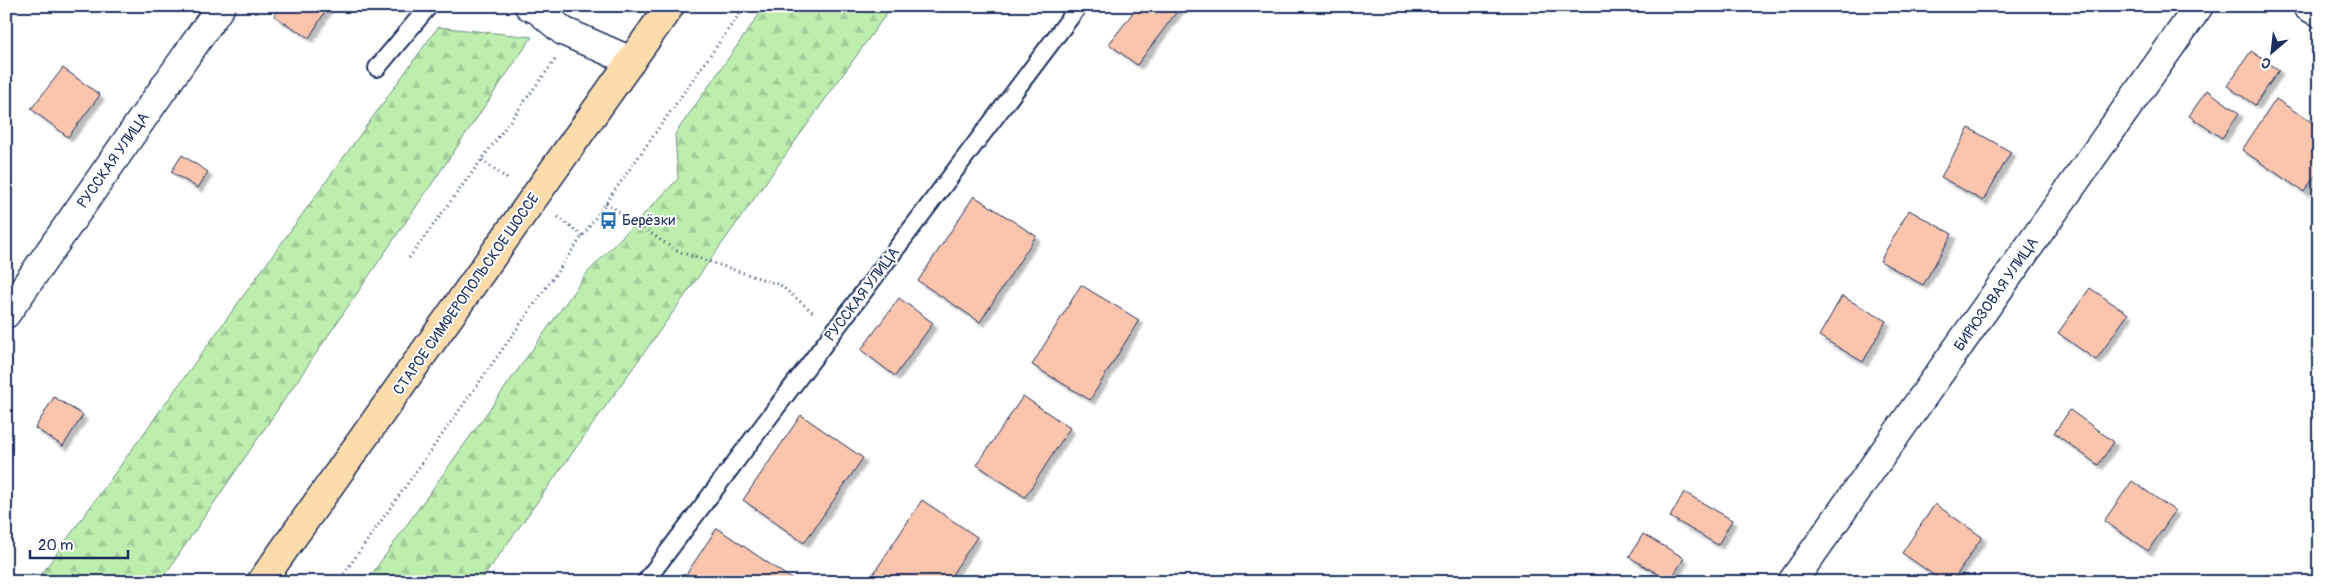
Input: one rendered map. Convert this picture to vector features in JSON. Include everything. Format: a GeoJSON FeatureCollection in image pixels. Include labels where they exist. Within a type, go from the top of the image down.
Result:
{"type":"FeatureCollection","features":[{"type":"Feature","properties":{"kind":"main road","name":"СТАРОЕ СИМФЕРОПОЛЬСКОЕ ШОССЕ"},"geometry":{"type":"LineString","coordinates":[[261,582],[670,6]]}},
{"type":"Feature","properties":{"kind":"street","name":"РУССКАЯ УЛИЦА"},"geometry":{"type":"LineString","coordinates":[[6,314],[220,6]]}},
{"type":"Feature","properties":{"kind":"street"},"geometry":{"type":"LineString","coordinates":[[529,6],[538,10],[563,31],[631,61]]}},
{"type":"Feature","properties":{"kind":"street","name":"БИРЮЗОВАЯ УЛИЦА"},"geometry":{"type":"LineString","coordinates":[[1792,582],[2199,6]]}},
{"type":"Feature","properties":{"kind":"street"},"geometry":{"type":"LineString","coordinates":[[2307,6],[2319,14]]}},
{"type":"Feature","properties":{"kind":"lane"},"geometry":{"type":"LineString","coordinates":[[377,68],[428,6]]}},
{"type":"Feature","properties":{"kind":"lane","name":"РУССКАЯ УЛИЦА"},"geometry":{"type":"LineString","coordinates":[[645,582],[1078,6]]}},
{"type":"Feature","properties":{"kind":"path"},"geometry":{"type":"LineString","coordinates":[[338,582],[745,6]]}},
{"type":"Feature","properties":{"kind":"path"},"geometry":{"type":"LineString","coordinates":[[409,258],[573,35]]}},
{"type":"Feature","properties":{"kind":"path"},"geometry":{"type":"LineString","coordinates":[[606,203],[678,250],[780,285],[834,331]]}},
{"type":"Feature","properties":{"kind":"green space"},"geometry":{"type":"Polygon","coordinates":[[[765,6],[892,6],[480,582],[366,582],[587,273],[678,179],[675,134],[765,6]]]}},
{"type":"Feature","properties":{"kind":"green space"},"geometry":{"type":"Polygon","coordinates":[[[438,27],[532,37],[160,582],[36,582],[438,27]]]}},
{"type":"Feature","properties":{"kind":"building"},"geometry":{"type":"Polygon","coordinates":[[[280,6],[328,7],[309,38],[274,16],[280,6]]]}},
{"type":"Feature","properties":{"kind":"building"},"geometry":{"type":"Polygon","coordinates":[[[1138,6],[1181,6],[1137,65],[1109,44],[1138,6]]]}},
{"type":"Feature","properties":{"kind":"building"},"geometry":{"type":"Polygon","coordinates":[[[2251,51],[2279,70],[2255,105],[2227,86],[2251,51]]]}},
{"type":"Feature","properties":{"kind":"building"},"geometry":{"type":"Polygon","coordinates":[[[63,68],[100,95],[68,137],[31,109],[63,68]]]}},
{"type":"Feature","properties":{"kind":"building"},"geometry":{"type":"Polygon","coordinates":[[[2207,90],[2239,113],[2222,138],[2189,116],[2207,90]]]}},
{"type":"Feature","properties":{"kind":"building"},"geometry":{"type":"Polygon","coordinates":[[[2276,99],[2319,127],[2317,146],[2319,147],[2319,170],[2304,192],[2242,150],[2276,99]]]}},
{"type":"Feature","properties":{"kind":"building"},"geometry":{"type":"Polygon","coordinates":[[[1969,128],[2011,152],[1983,201],[1941,177],[1969,128]]]}},
{"type":"Feature","properties":{"kind":"building"},"geometry":{"type":"Polygon","coordinates":[[[182,155],[208,172],[198,188],[171,172],[182,155]]]}},
{"type":"Feature","properties":{"kind":"building"},"geometry":{"type":"Polygon","coordinates":[[[974,196],[1036,236],[980,322],[918,281],[974,196]]]}},
{"type":"Feature","properties":{"kind":"building"},"geometry":{"type":"Polygon","coordinates":[[[1909,210],[1952,234],[1923,285],[1880,261],[1909,210]]]}},
{"type":"Feature","properties":{"kind":"building"},"geometry":{"type":"Polygon","coordinates":[[[1081,285],[1139,320],[1090,400],[1032,365],[1081,285]]]}},
{"type":"Feature","properties":{"kind":"building"},"geometry":{"type":"Polygon","coordinates":[[[2090,288],[2128,314],[2096,360],[2058,333],[2090,288]]]}},
{"type":"Feature","properties":{"kind":"building"},"geometry":{"type":"Polygon","coordinates":[[[1842,296],[1886,321],[1863,362],[1819,336],[1842,296]]]}},
{"type":"Feature","properties":{"kind":"building"},"geometry":{"type":"Polygon","coordinates":[[[899,298],[933,323],[895,376],[861,350],[899,298]]]}},
{"type":"Feature","properties":{"kind":"building"},"geometry":{"type":"Polygon","coordinates":[[[1023,396],[1070,428],[1025,497],[977,465],[1023,396]]]}},
{"type":"Feature","properties":{"kind":"building"},"geometry":{"type":"Polygon","coordinates":[[[54,397],[83,415],[63,446],[35,428],[54,397]]]}},
{"type":"Feature","properties":{"kind":"building"},"geometry":{"type":"Polygon","coordinates":[[[2070,410],[2114,442],[2098,465],[2054,433],[2070,410]]]}},
{"type":"Feature","properties":{"kind":"building"},"geometry":{"type":"Polygon","coordinates":[[[801,415],[863,458],[804,543],[743,500],[801,415]]]}},
{"type":"Feature","properties":{"kind":"building"},"geometry":{"type":"Polygon","coordinates":[[[2132,481],[2175,511],[2148,551],[2104,521],[2132,481]]]}},
{"type":"Feature","properties":{"kind":"building"},"geometry":{"type":"Polygon","coordinates":[[[1684,492],[1732,520],[1718,545],[1670,517],[1684,492]]]}},
{"type":"Feature","properties":{"kind":"building"},"geometry":{"type":"Polygon","coordinates":[[[922,500],[977,537],[947,582],[868,582],[922,500]]]}},
{"type":"Feature","properties":{"kind":"building"},"geometry":{"type":"Polygon","coordinates":[[[1935,504],[1982,537],[1952,582],[1944,582],[1902,553],[1935,504]]]}},
{"type":"Feature","properties":{"kind":"building"},"geometry":{"type":"Polygon","coordinates":[[[717,528],[793,580],[791,582],[681,582],[717,528]]]}},
{"type":"Feature","properties":{"kind":"building"},"geometry":{"type":"Polygon","coordinates":[[[1643,534],[1684,558],[1670,581],[1629,557],[1643,534]]]}},
{"type":"Feature","properties":{"kind":"place","name":"Берёзки"},"geometry":{"type":"Point","coordinates":[608,220]}}]}
